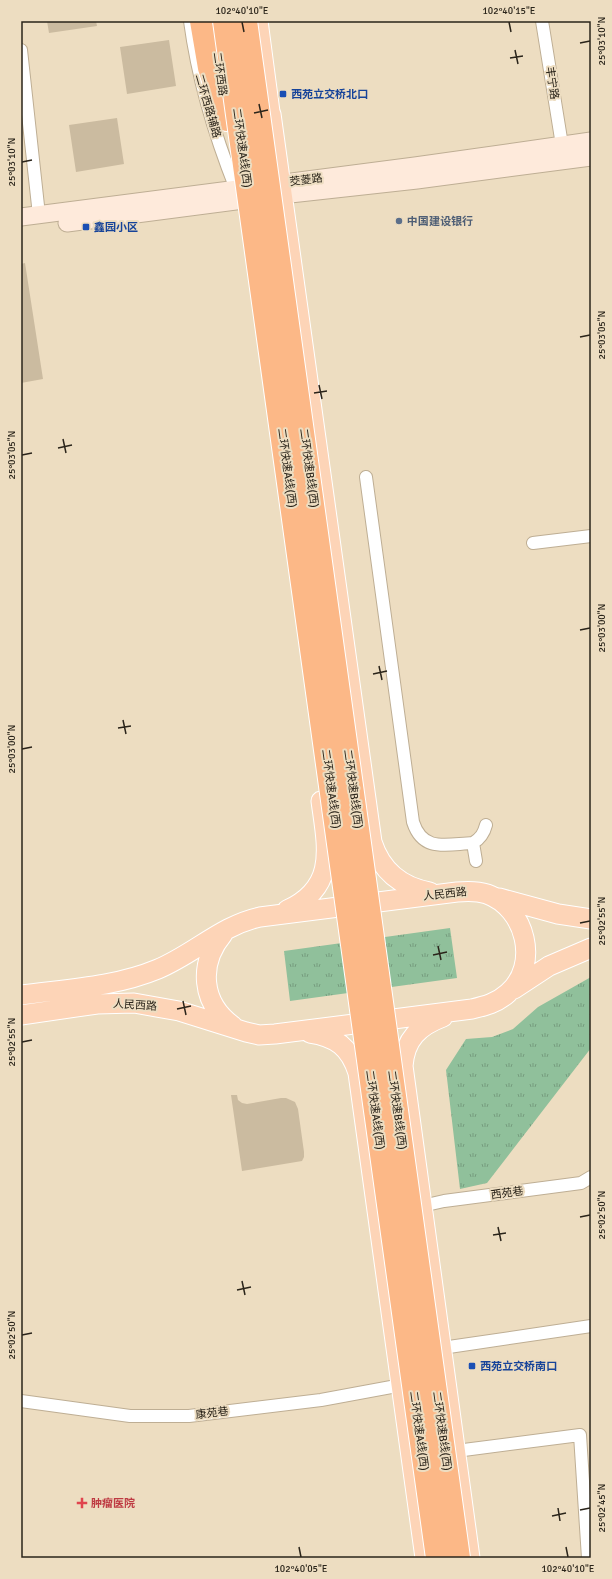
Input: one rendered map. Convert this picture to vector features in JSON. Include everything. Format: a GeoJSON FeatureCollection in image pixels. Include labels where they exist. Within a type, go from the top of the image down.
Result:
{"type":"FeatureCollection","features":[{"type":"Feature","properties":{"kind":"highway"},"geometry":{"type":"LineString","coordinates":[[201,21],[209,68],[227,120]]}},
{"type":"Feature","properties":{"kind":"highway","name":"二环快速A线(西)"},"geometry":{"type":"LineString","coordinates":[[224,21],[437,1558]]}},
{"type":"Feature","properties":{"kind":"highway","name":"二环快速B线(西)"},"geometry":{"type":"LineString","coordinates":[[246,21],[459,1558]]}},
{"type":"Feature","properties":{"kind":"main road","name":"二环西路"},"geometry":{"type":"LineString","coordinates":[[212,21],[227,120],[243,195]]}},
{"type":"Feature","properties":{"kind":"main road"},"geometry":{"type":"LineString","coordinates":[[258,21],[271,114],[276,190],[371,833],[375,849],[381,863],[390,874],[408,886],[431,892],[457,892]]}},
{"type":"Feature","properties":{"kind":"main road"},"geometry":{"type":"LineString","coordinates":[[243,195],[267,241],[276,190]]}},
{"type":"Feature","properties":{"kind":"main road"},"geometry":{"type":"LineString","coordinates":[[243,195],[327,847],[325,870],[316,888],[301,903],[279,913],[260,916]]}},
{"type":"Feature","properties":{"kind":"main road"},"geometry":{"type":"LineString","coordinates":[[313,746],[318,755],[325,761],[332,764],[341,764],[348,761],[354,755],[358,746],[358,740]]}},
{"type":"Feature","properties":{"kind":"main road","name":"人民西路"},"geometry":{"type":"LineString","coordinates":[[21,995],[111,983],[136,977],[159,969],[179,959],[245,920],[260,916],[457,892],[473,891],[486,894],[498,899],[508,906],[521,926],[525,943],[525,961],[522,972],[509,992],[499,1000],[472,1010],[259,1035],[180,1011],[134,1003],[97,1004],[21,1015]]}},
{"type":"Feature","properties":{"kind":"main road"},"geometry":{"type":"LineString","coordinates":[[486,894],[536,909],[591,919]]}},
{"type":"Feature","properties":{"kind":"main road","name":"人民西路"},"geometry":{"type":"LineString","coordinates":[[233,926],[215,943],[210,954],[206,977],[211,1000],[216,1011],[224,1020],[234,1027],[246,1032]]}},
{"type":"Feature","properties":{"kind":"main road"},"geometry":{"type":"LineString","coordinates":[[499,1000],[545,969],[591,948]]}},
{"type":"Feature","properties":{"kind":"main road"},"geometry":{"type":"LineString","coordinates":[[470,1558],[403,1066],[405,1052],[414,1035],[430,1023],[449,1015],[472,1010]]}},
{"type":"Feature","properties":{"kind":"main road"},"geometry":{"type":"LineString","coordinates":[[275,1034],[301,1032],[329,1037],[345,1048],[353,1058],[358,1072],[425,1558]]}},
{"type":"Feature","properties":{"kind":"main road"},"geometry":{"type":"LineString","coordinates":[[367,1136],[372,1123],[378,1117],[385,1114],[401,1116],[407,1122],[412,1131]]}},
{"type":"Feature","properties":{"kind":"street","name":"二环西路辅路"},"geometry":{"type":"LineString","coordinates":[[190,21],[196,62],[205,101],[220,148],[243,195]]}},
{"type":"Feature","properties":{"kind":"street","name":"丰宁路"},"geometry":{"type":"LineString","coordinates":[[542,21],[562,145]]}},
{"type":"Feature","properties":{"kind":"street"},"geometry":{"type":"LineString","coordinates":[[21,50],[39,215]]}},
{"type":"Feature","properties":{"kind":"street","name":"茭菱路"},"geometry":{"type":"LineString","coordinates":[[21,228],[276,190],[415,166],[591,141]]}},
{"type":"Feature","properties":{"kind":"street","name":"茭菱路"},"geometry":{"type":"LineString","coordinates":[[276,190],[416,180],[591,157]]}},
{"type":"Feature","properties":{"kind":"street","name":"茭菱路"},"geometry":{"type":"LineString","coordinates":[[21,217],[243,195]]}},
{"type":"Feature","properties":{"kind":"street"},"geometry":{"type":"LineString","coordinates":[[366,477],[413,822],[416,833],[423,840],[433,844],[473,843],[484,834],[486,825]]}},
{"type":"Feature","properties":{"kind":"street"},"geometry":{"type":"LineString","coordinates":[[533,543],[591,536]]}},
{"type":"Feature","properties":{"kind":"street"},"geometry":{"type":"LineString","coordinates":[[473,843],[476,861]]}},
{"type":"Feature","properties":{"kind":"street","name":"西苑巷"},"geometry":{"type":"LineString","coordinates":[[422,1206],[444,1201],[581,1183],[591,1177]]}},
{"type":"Feature","properties":{"kind":"street"},"geometry":{"type":"LineString","coordinates":[[442,1348],[591,1326]]}},
{"type":"Feature","properties":{"kind":"street","name":"康苑巷"},"geometry":{"type":"LineString","coordinates":[[21,1401],[130,1416],[189,1416],[321,1400],[402,1385]]}},
{"type":"Feature","properties":{"kind":"street"},"geometry":{"type":"LineString","coordinates":[[456,1451],[580,1435],[588,1558]]}},
{"type":"Feature","properties":{"kind":"green space"},"geometry":{"type":"Polygon","coordinates":[[[450,928],[457,978],[290,1001],[284,951],[450,928]]]}},
{"type":"Feature","properties":{"kind":"green space"},"geometry":{"type":"Polygon","coordinates":[[[591,977],[591,1048],[487,1183],[460,1189],[446,1070],[466,1039],[492,1037],[513,1029],[538,1007],[591,977]]]}},
{"type":"Feature","properties":{"kind":"building"},"geometry":{"type":"Polygon","coordinates":[[[47,21],[96,21],[97,26],[49,33],[47,21]]]}},
{"type":"Feature","properties":{"kind":"building"},"geometry":{"type":"Polygon","coordinates":[[[169,40],[176,86],[127,94],[120,47],[169,40]]]}},
{"type":"Feature","properties":{"kind":"building"},"geometry":{"type":"Polygon","coordinates":[[[117,118],[124,164],[76,172],[69,125],[117,118]]]}},
{"type":"Feature","properties":{"kind":"building"},"geometry":{"type":"Polygon","coordinates":[[[25,263],[43,379],[21,383],[21,264],[25,263]]]}},
{"type":"Feature","properties":{"kind":"building"},"geometry":{"type":"Polygon","coordinates":[[[231,1095],[237,1095],[238,1100],[247,1104],[281,1098],[286,1098],[295,1102],[298,1109],[304,1152],[302,1161],[242,1171],[231,1095]]]}},
{"type":"Feature","properties":{"kind":"place","name":"西苑立交桥北口"},"geometry":{"type":"Point","coordinates":[283,94]}},
{"type":"Feature","properties":{"kind":"place","name":"中国建设银行"},"geometry":{"type":"Point","coordinates":[399,221]}},
{"type":"Feature","properties":{"kind":"place","name":"鑫园小区"},"geometry":{"type":"Point","coordinates":[86,227]}},
{"type":"Feature","properties":{"kind":"place","name":"西苑立交桥南口"},"geometry":{"type":"Point","coordinates":[472,1366]}},
{"type":"Feature","properties":{"kind":"place","name":"肿瘤医院"},"geometry":{"type":"Point","coordinates":[82,1503]}}]}
